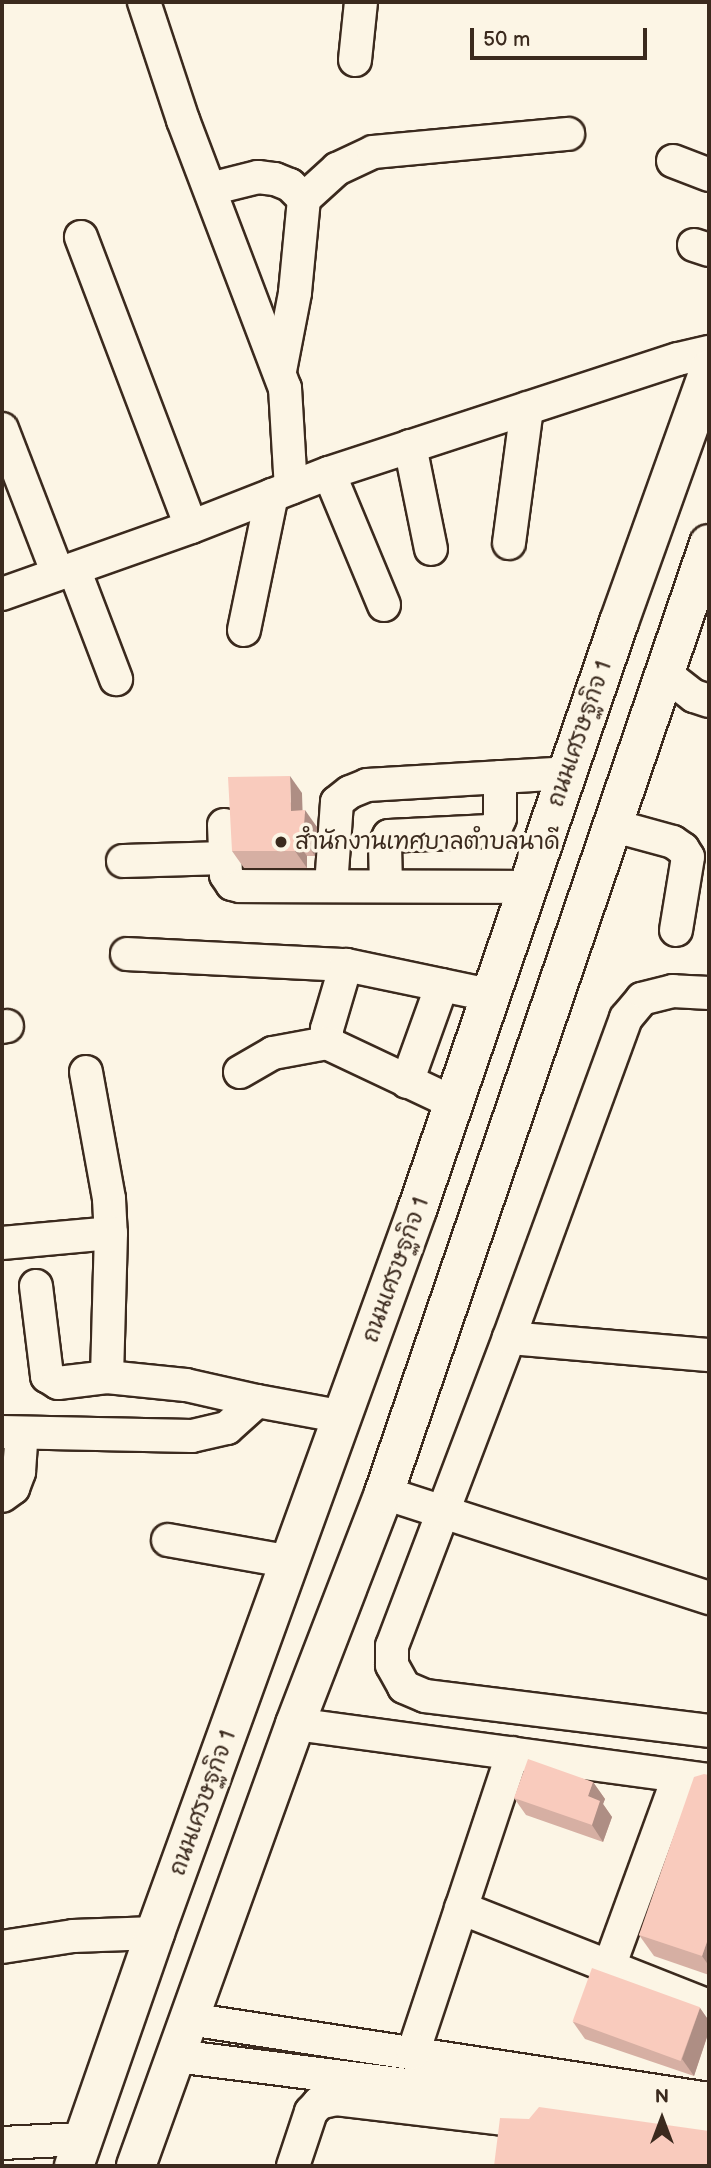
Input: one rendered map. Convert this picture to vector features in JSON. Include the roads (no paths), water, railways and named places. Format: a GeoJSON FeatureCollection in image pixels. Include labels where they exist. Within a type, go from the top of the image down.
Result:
{"type":"FeatureCollection","features":[{"type":"Feature","properties":{"kind":"main road","name":"ถนนเศรษฐกิจ 1"},"geometry":{"type":"LineString","coordinates":[[78,2152],[343,1417],[709,370]]}},
{"type":"Feature","properties":{"kind":"main road"},"geometry":{"type":"LineString","coordinates":[[136,2166],[295,1724],[384,1493],[709,544]]}},
{"type":"Feature","properties":{"kind":"main road"},"geometry":{"type":"LineString","coordinates":[[206,1797],[261,1819]]}},
{"type":"Feature","properties":{"kind":"main road"},"geometry":{"type":"LineString","coordinates":[[155,1933],[212,1954]]}},
{"type":"Feature","properties":{"kind":"street"},"geometry":{"type":"LineString","coordinates":[[144,2],[183,120],[279,371],[286,400],[282,491],[243,630]]}},
{"type":"Feature","properties":{"kind":"street"},"geometry":{"type":"LineString","coordinates":[[355,60],[361,2]]}},
{"type":"Feature","properties":{"kind":"street"},"geometry":{"type":"LineString","coordinates":[[279,371],[295,293],[304,199],[337,169],[373,152],[568,134]]}},
{"type":"Feature","properties":{"kind":"street"},"geometry":{"type":"LineString","coordinates":[[673,161],[709,175]]}},
{"type":"Feature","properties":{"kind":"street"},"geometry":{"type":"LineString","coordinates":[[210,189],[258,177],[275,179],[290,185],[304,199]]}},
{"type":"Feature","properties":{"kind":"street"},"geometry":{"type":"LineString","coordinates":[[81,237],[191,527]]}},
{"type":"Feature","properties":{"kind":"street"},"geometry":{"type":"LineString","coordinates":[[2,594],[191,527],[329,473],[709,352]]}},
{"type":"Feature","properties":{"kind":"street"},"geometry":{"type":"LineString","coordinates":[[509,543],[527,408]]}},
{"type":"Feature","properties":{"kind":"street"},"geometry":{"type":"LineString","coordinates":[[2,429],[116,679]]}},
{"type":"Feature","properties":{"kind":"street"},"geometry":{"type":"LineString","coordinates":[[410,446],[431,550]]}},
{"type":"Feature","properties":{"kind":"street"},"geometry":{"type":"LineString","coordinates":[[329,473],[384,605]]}},
{"type":"Feature","properties":{"kind":"street"},"geometry":{"type":"LineString","coordinates":[[663,672],[694,696],[709,701]]}},
{"type":"Feature","properties":{"kind":"street"},"geometry":{"type":"LineString","coordinates":[[331,886],[337,802],[350,792],[367,785],[567,773]]}},
{"type":"Feature","properties":{"kind":"street"},"geometry":{"type":"LineString","coordinates":[[386,886],[385,844],[389,836],[490,831],[496,827],[500,818],[500,777]]}},
{"type":"Feature","properties":{"kind":"street"},"geometry":{"type":"LineString","coordinates":[[224,825],[226,875],[232,884],[528,887]]}},
{"type":"Feature","properties":{"kind":"street"},"geometry":{"type":"LineString","coordinates":[[611,825],[673,842],[683,849],[688,857],[676,930]]}},
{"type":"Feature","properties":{"kind":"street"},"geometry":{"type":"LineString","coordinates":[[123,861],[225,858]]}},
{"type":"Feature","properties":{"kind":"street"},"geometry":{"type":"LineString","coordinates":[[127,954],[345,965],[491,995]]}},
{"type":"Feature","properties":{"kind":"street"},"geometry":{"type":"LineString","coordinates":[[327,1043],[327,1029],[345,965]]}},
{"type":"Feature","properties":{"kind":"street"},"geometry":{"type":"LineString","coordinates":[[407,1082],[442,985]]}},
{"type":"Feature","properties":{"kind":"street"},"geometry":{"type":"LineString","coordinates":[[709,993],[673,991],[642,999],[626,1018],[509,1338],[391,1646],[391,1665],[404,1688],[425,1696],[709,1731]]}},
{"type":"Feature","properties":{"kind":"street"},"geometry":{"type":"LineString","coordinates":[[240,1072],[273,1053],[327,1043],[454,1103]]}},
{"type":"Feature","properties":{"kind":"street"},"geometry":{"type":"LineString","coordinates":[[86,1072],[109,1199],[111,1233],[107,1377]]}},
{"type":"Feature","properties":{"kind":"street"},"geometry":{"type":"LineString","coordinates":[[2,1243],[111,1233]]}},
{"type":"Feature","properties":{"kind":"street"},"geometry":{"type":"LineString","coordinates":[[36,1286],[47,1376],[58,1383],[107,1377],[186,1385],[343,1417]]}},
{"type":"Feature","properties":{"kind":"street"},"geometry":{"type":"LineString","coordinates":[[509,1338],[709,1355]]}},
{"type":"Feature","properties":{"kind":"street"},"geometry":{"type":"LineString","coordinates":[[2,1496],[13,1488],[19,1472],[12,1432],[192,1436],[227,1427],[257,1401]]}},
{"type":"Feature","properties":{"kind":"street"},"geometry":{"type":"LineString","coordinates":[[384,1493],[709,1598]]}},
{"type":"Feature","properties":{"kind":"street"},"geometry":{"type":"LineString","coordinates":[[168,1540],[291,1562]]}},
{"type":"Feature","properties":{"kind":"street"},"geometry":{"type":"LineString","coordinates":[[295,1724],[694,1778],[609,1967]]}},
{"type":"Feature","properties":{"kind":"street"},"geometry":{"type":"LineString","coordinates":[[413,2053],[513,1753]]}},
{"type":"Feature","properties":{"kind":"street"},"geometry":{"type":"LineString","coordinates":[[461,1908],[709,2006]]}},
{"type":"Feature","properties":{"kind":"street"},"geometry":{"type":"LineString","coordinates":[[2,1947],[73,1936],[155,1933]]}},
{"type":"Feature","properties":{"kind":"street"},"geometry":{"type":"LineString","coordinates":[[189,2019],[709,2099]]}},
{"type":"Feature","properties":{"kind":"street"},"geometry":{"type":"LineString","coordinates":[[176,2056],[709,2123]]}},
{"type":"Feature","properties":{"kind":"street"},"geometry":{"type":"LineString","coordinates":[[293,2166],[311,2112],[319,2103],[336,2099],[709,2144]]}},
{"type":"Feature","properties":{"kind":"street"},"geometry":{"type":"LineString","coordinates":[[2,2143],[78,2152]]}},
{"type":"Feature","properties":{"kind":"place","name":"สำนักงานเทศบาลตำบลนาดี"},"geometry":{"type":"Point","coordinates":[281,842]}}]}
